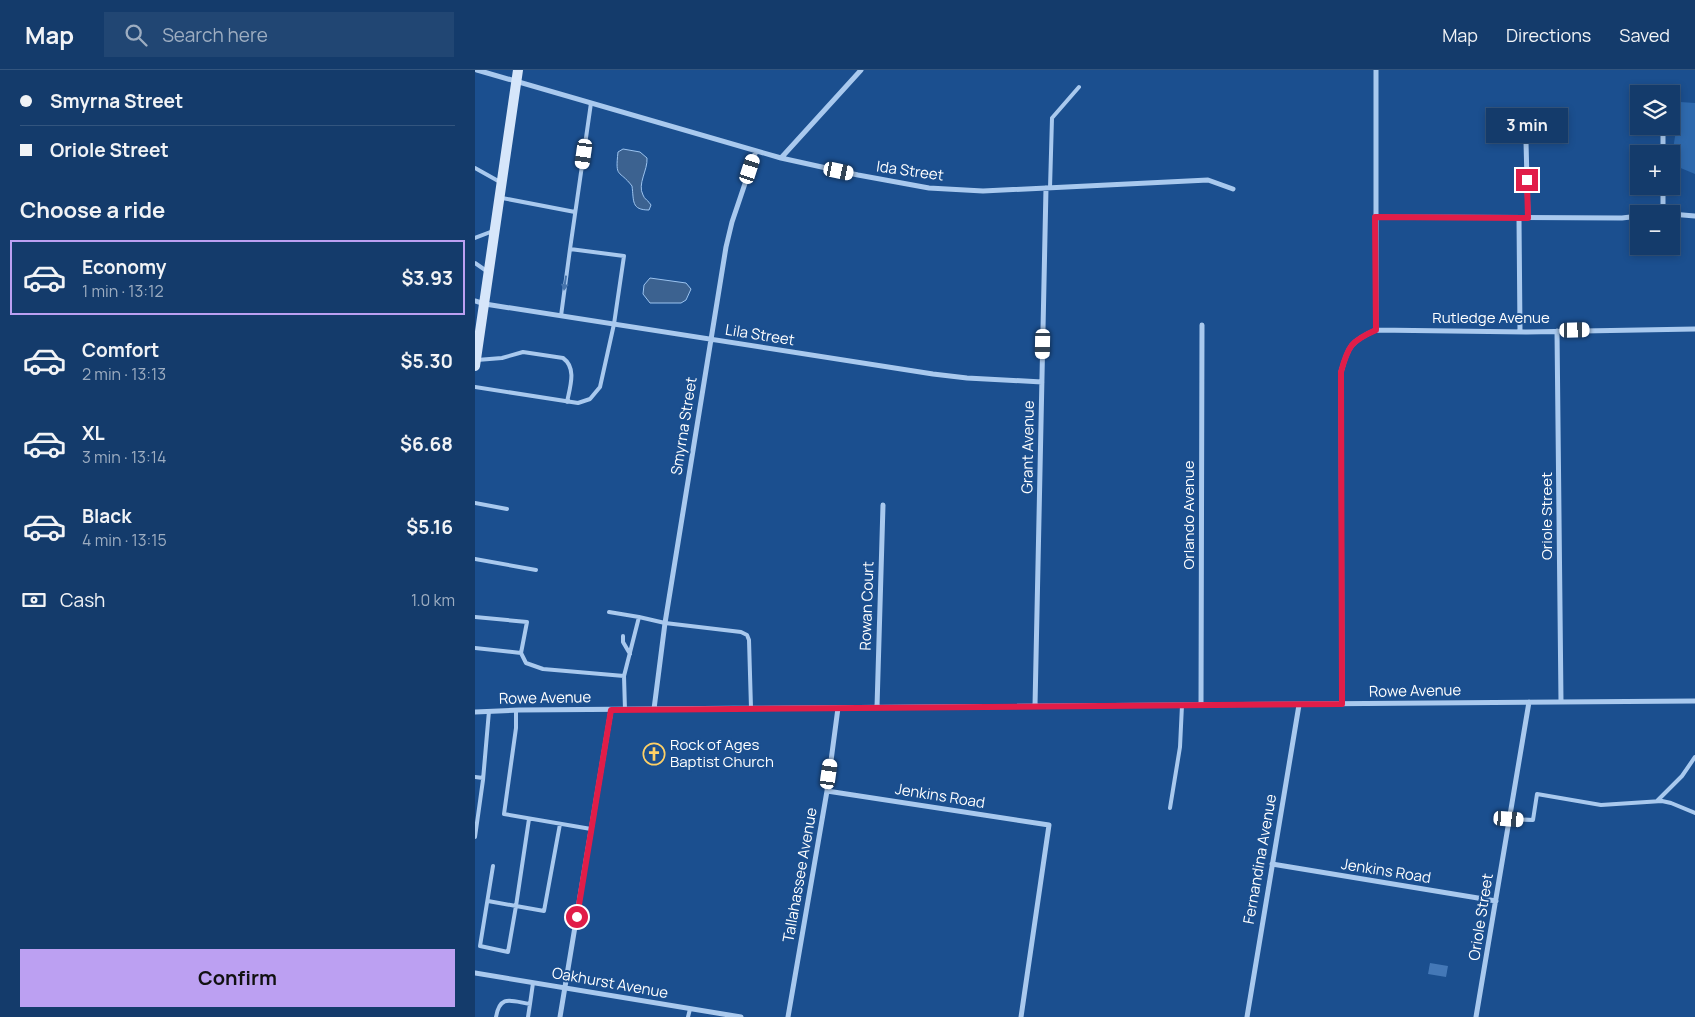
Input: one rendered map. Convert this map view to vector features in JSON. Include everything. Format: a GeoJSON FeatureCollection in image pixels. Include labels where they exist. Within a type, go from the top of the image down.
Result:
{"type":"FeatureCollection","features":[{"type":"Feature","properties":{"kind":"main road"},"geometry":{"type":"LineString","coordinates":[[475,362],[480,302],[489,273],[518,70]]}},
{"type":"Feature","properties":{"kind":"street","name":"Ida Street"},"geometry":{"type":"LineString","coordinates":[[477,70],[781,158],[929,188],[983,191],[1208,180],[1233,189]]}},
{"type":"Feature","properties":{"kind":"street"},"geometry":{"type":"LineString","coordinates":[[781,158],[861,70]]}},
{"type":"Feature","properties":{"kind":"street"},"geometry":{"type":"LineString","coordinates":[[1342,704],[1341,372],[1351,345],[1376,330],[1376,70]]}},
{"type":"Feature","properties":{"kind":"street"},"geometry":{"type":"LineString","coordinates":[[1527,114],[1528,218]]}},
{"type":"Feature","properties":{"kind":"street","name":"Smyrna Street"},"geometry":{"type":"LineString","coordinates":[[654,709],[665,622],[726,247],[732,222],[756,151]]}},
{"type":"Feature","properties":{"kind":"street","name":"Grant Avenue"},"geometry":{"type":"LineString","coordinates":[[1035,706],[1048,188]]}},
{"type":"Feature","properties":{"kind":"street"},"geometry":{"type":"LineString","coordinates":[[1680,215],[1695,216]]}},
{"type":"Feature","properties":{"kind":"street"},"geometry":{"type":"LineString","coordinates":[[1375,217],[1630,217]]}},
{"type":"Feature","properties":{"kind":"street"},"geometry":{"type":"LineString","coordinates":[[1519,218],[1520,331]]}},
{"type":"Feature","properties":{"kind":"street","name":"Lila Street"},"geometry":{"type":"LineString","coordinates":[[480,302],[933,374],[967,378],[1042,382]]}},
{"type":"Feature","properties":{"kind":"street","name":"Orlando Avenue"},"geometry":{"type":"LineString","coordinates":[[1201,705],[1202,325]]}},
{"type":"Feature","properties":{"kind":"street","name":"Rutledge Avenue"},"geometry":{"type":"LineString","coordinates":[[1376,330],[1557,331],[1695,329]]}},
{"type":"Feature","properties":{"kind":"street","name":"Oriole Street"},"geometry":{"type":"LineString","coordinates":[[1557,331],[1561,701]]}},
{"type":"Feature","properties":{"kind":"street","name":"Rowan Court"},"geometry":{"type":"LineString","coordinates":[[877,707],[883,505]]}},
{"type":"Feature","properties":{"kind":"street","name":"Rowe Avenue"},"geometry":{"type":"LineString","coordinates":[[475,712],[516,710],[1695,701]]}},
{"type":"Feature","properties":{"kind":"street","name":"Oriole Street"},"geometry":{"type":"LineString","coordinates":[[1476,1017],[1529,702]]}},
{"type":"Feature","properties":{"kind":"street","name":"Fernandina Avenue"},"geometry":{"type":"LineString","coordinates":[[1247,1017],[1299,705]]}},
{"type":"Feature","properties":{"kind":"street","name":"Tallahassee Avenue"},"geometry":{"type":"LineString","coordinates":[[788,1017],[827,791],[838,708]]}},
{"type":"Feature","properties":{"kind":"street"},"geometry":{"type":"LineString","coordinates":[[560,1017],[611,710]]}},
{"type":"Feature","properties":{"kind":"street","name":"Jenkins Road"},"geometry":{"type":"LineString","coordinates":[[827,791],[1049,825],[1021,1017]]}},
{"type":"Feature","properties":{"kind":"street","name":"Jenkins Road"},"geometry":{"type":"LineString","coordinates":[[1272,864],[1496,902]]}},
{"type":"Feature","properties":{"kind":"street","name":"Oakhurst Avenue"},"geometry":{"type":"LineString","coordinates":[[475,973],[741,1017]]}},
{"type":"Feature","properties":{"kind":"lane"},"geometry":{"type":"LineString","coordinates":[[1048,188],[1052,118],[1079,87]]}},
{"type":"Feature","properties":{"kind":"lane"},"geometry":{"type":"LineString","coordinates":[[561,316],[591,103]]}},
{"type":"Feature","properties":{"kind":"lane"},"geometry":{"type":"LineString","coordinates":[[475,168],[502,184]]}},
{"type":"Feature","properties":{"kind":"lane"},"geometry":{"type":"LineString","coordinates":[[500,198],[575,212]]}},
{"type":"Feature","properties":{"kind":"lane"},"geometry":{"type":"LineString","coordinates":[[475,238],[495,230]]}},
{"type":"Feature","properties":{"kind":"lane"},"geometry":{"type":"LineString","coordinates":[[475,387],[578,404],[585,402],[597,392],[600,387],[614,324],[624,256],[570,249]]}},
{"type":"Feature","properties":{"kind":"lane"},"geometry":{"type":"LineString","coordinates":[[475,263],[489,273]]}},
{"type":"Feature","properties":{"kind":"lane"},"geometry":{"type":"LineString","coordinates":[[475,362],[502,358],[523,352],[563,358],[570,364],[572,372],[567,402]]}},
{"type":"Feature","properties":{"kind":"lane"},"geometry":{"type":"LineString","coordinates":[[475,503],[507,509]]}},
{"type":"Feature","properties":{"kind":"lane"},"geometry":{"type":"LineString","coordinates":[[475,559],[536,570]]}},
{"type":"Feature","properties":{"kind":"lane"},"geometry":{"type":"LineString","coordinates":[[609,612],[625,618],[639,617],[741,632],[747,635],[749,640],[751,708]]}},
{"type":"Feature","properties":{"kind":"lane"},"geometry":{"type":"LineString","coordinates":[[475,617],[527,622],[521,653],[525,663],[543,669],[624,676]]}},
{"type":"Feature","properties":{"kind":"lane"},"geometry":{"type":"LineString","coordinates":[[625,710],[624,676],[639,617]]}},
{"type":"Feature","properties":{"kind":"lane"},"geometry":{"type":"LineString","coordinates":[[623,636],[623,642],[630,654]]}},
{"type":"Feature","properties":{"kind":"lane"},"geometry":{"type":"LineString","coordinates":[[475,648],[521,653]]}},
{"type":"Feature","properties":{"kind":"lane"},"geometry":{"type":"LineString","coordinates":[[1170,808],[1180,747],[1182,705]]}},
{"type":"Feature","properties":{"kind":"lane"},"geometry":{"type":"LineString","coordinates":[[516,710],[517,728],[504,814],[591,829]]}},
{"type":"Feature","properties":{"kind":"lane"},"geometry":{"type":"LineString","coordinates":[[475,837],[489,711]]}},
{"type":"Feature","properties":{"kind":"lane"},"geometry":{"type":"LineString","coordinates":[[1657,801],[1682,776],[1695,757]]}},
{"type":"Feature","properties":{"kind":"lane"},"geometry":{"type":"LineString","coordinates":[[475,777],[483,778]]}},
{"type":"Feature","properties":{"kind":"lane"},"geometry":{"type":"LineString","coordinates":[[1509,819],[1533,820],[1537,794],[1601,805],[1657,801],[1671,803],[1695,813]]}},
{"type":"Feature","properties":{"kind":"lane"},"geometry":{"type":"LineString","coordinates":[[493,866],[480,946],[508,952],[529,818]]}},
{"type":"Feature","properties":{"kind":"lane"},"geometry":{"type":"LineString","coordinates":[[488,900],[544,911],[560,824]]}},
{"type":"Feature","properties":{"kind":"lane"},"geometry":{"type":"LineString","coordinates":[[528,1017],[533,983]]}},
{"type":"Feature","properties":{"kind":"lane"},"geometry":{"type":"LineString","coordinates":[[496,1017],[498,1006],[501,1002],[508,1000],[530,1004]]}},
{"type":"Feature","properties":{"kind":"lane"},"geometry":{"type":"LineString","coordinates":[[688,1017],[690,1009]]}},
{"type":"Feature","properties":{"kind":"shaded area"},"geometry":{"type":"Polygon","coordinates":[[[1680,102],[1695,103],[1695,174],[1680,168],[1680,145],[1674,145],[1675,135],[1680,135],[1680,102]]]}},
{"type":"Feature","properties":{"kind":"shaded area"},"geometry":{"type":"Polygon","coordinates":[[[623,149],[640,152],[647,158],[641,191],[651,205],[649,210],[643,210],[636,206],[632,186],[619,173],[617,166],[618,152],[623,149]]]}},
{"type":"Feature","properties":{"kind":"shaded area"},"geometry":{"type":"Polygon","coordinates":[[[650,278],[686,283],[691,289],[686,300],[681,303],[650,303],[643,294],[644,285],[650,278]]]}},
{"type":"Feature","properties":{"kind":"building"},"geometry":{"type":"Polygon","coordinates":[[[1430,963],[1448,966],[1446,977],[1428,974],[1430,963]]]}},
{"type":"Feature","properties":{"kind":"place","name":"Rock of Ages Baptist Church"},"geometry":{"type":"Point","coordinates":[654,754]}},
{"type":"Feature","properties":{"kind":"route"},"geometry":{"type":"LineString","coordinates":[[577,917],[611,710],[1342,704],[1341,372],[1351,345],[1376,330],[1375,217],[1528,218],[1527,180]]}}]}
